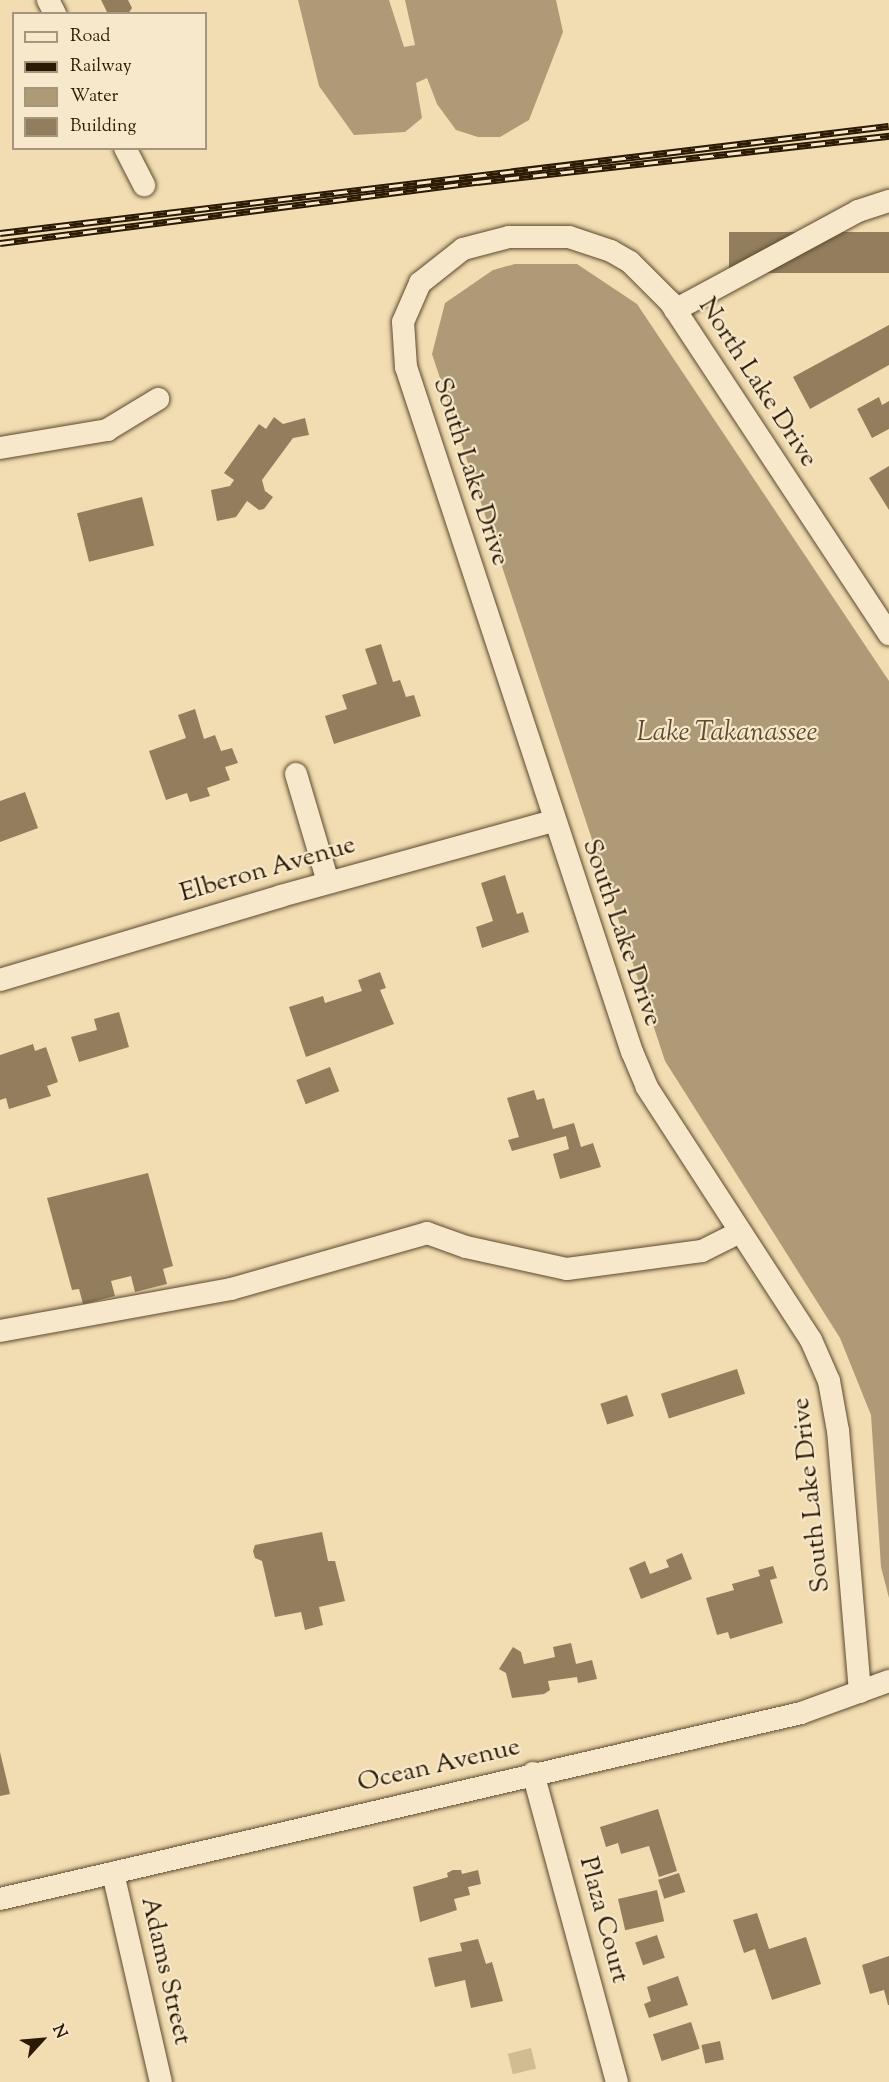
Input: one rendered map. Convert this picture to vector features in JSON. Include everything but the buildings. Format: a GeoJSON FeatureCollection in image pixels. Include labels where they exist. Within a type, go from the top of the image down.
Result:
{"type":"FeatureCollection","features":[{"type":"Feature","properties":{"kind":"street"},"geometry":{"type":"LineString","coordinates":[[126,150],[144,185]]}},
{"type":"Feature","properties":{"kind":"street"},"geometry":{"type":"LineString","coordinates":[[675,310],[858,212],[889,201]]}},
{"type":"Feature","properties":{"kind":"street","name":"North Lake Drive"},"geometry":{"type":"LineString","coordinates":[[525,236],[569,237],[611,251],[647,276],[675,310],[889,634]]}},
{"type":"Feature","properties":{"kind":"street","name":"South Lake Drive"},"geometry":{"type":"LineString","coordinates":[[525,236],[475,244],[433,268],[413,294],[403,322],[402,345],[553,821],[647,1087],[811,1340],[829,1381],[838,1431],[860,1692]]}},
{"type":"Feature","properties":{"kind":"street"},"geometry":{"type":"LineString","coordinates":[[0,448],[107,430],[158,399]]}},
{"type":"Feature","properties":{"kind":"street"},"geometry":{"type":"LineString","coordinates":[[296,774],[328,882]]}},
{"type":"Feature","properties":{"kind":"street","name":"Elberon Avenue"},"geometry":{"type":"LineString","coordinates":[[0,980],[328,882],[553,821]]}},
{"type":"Feature","properties":{"kind":"street"},"geometry":{"type":"LineString","coordinates":[[0,1331],[231,1289],[427,1233],[466,1247],[567,1269],[702,1251],[741,1232]]}},
{"type":"Feature","properties":{"kind":"street","name":"Ocean Avenue"},"geometry":{"type":"LineString","coordinates":[[0,1899],[533,1773],[801,1713],[889,1682]]}},
{"type":"Feature","properties":{"kind":"street","name":"Plaza Court"},"geometry":{"type":"LineString","coordinates":[[533,1773],[617,2082]]}},
{"type":"Feature","properties":{"kind":"street","name":"Adams Street"},"geometry":{"type":"LineString","coordinates":[[113,1873],[161,2082]]}},
{"type":"Feature","properties":{"kind":"shaded area"},"geometry":{"type":"Polygon","coordinates":[[[531,2048],[536,2068],[513,2074],[508,2054],[531,2048]]]}},
{"type":"Feature","properties":{"kind":"water"},"geometry":{"type":"Polygon","coordinates":[[[298,0],[389,0],[404,47],[415,45],[405,0],[556,0],[563,32],[529,120],[500,137],[478,137],[456,130],[437,104],[427,78],[416,83],[422,118],[405,132],[354,135],[319,86],[298,0]]]}},
{"type":"Feature","properties":{"kind":"water","name":"Lake Takanassee"},"geometry":{"type":"Polygon","coordinates":[[[515,264],[577,264],[637,304],[889,681],[889,1598],[881,1567],[871,1415],[840,1338],[665,1061],[432,354],[445,303],[493,270],[515,264]]]}},
{"type":"Feature","properties":{"kind":"railway"},"geometry":{"type":"LineString","coordinates":[[0,233],[889,126]]}},
{"type":"Feature","properties":{"kind":"railway"},"geometry":{"type":"LineString","coordinates":[[0,243],[477,182],[889,136]]}}]}
